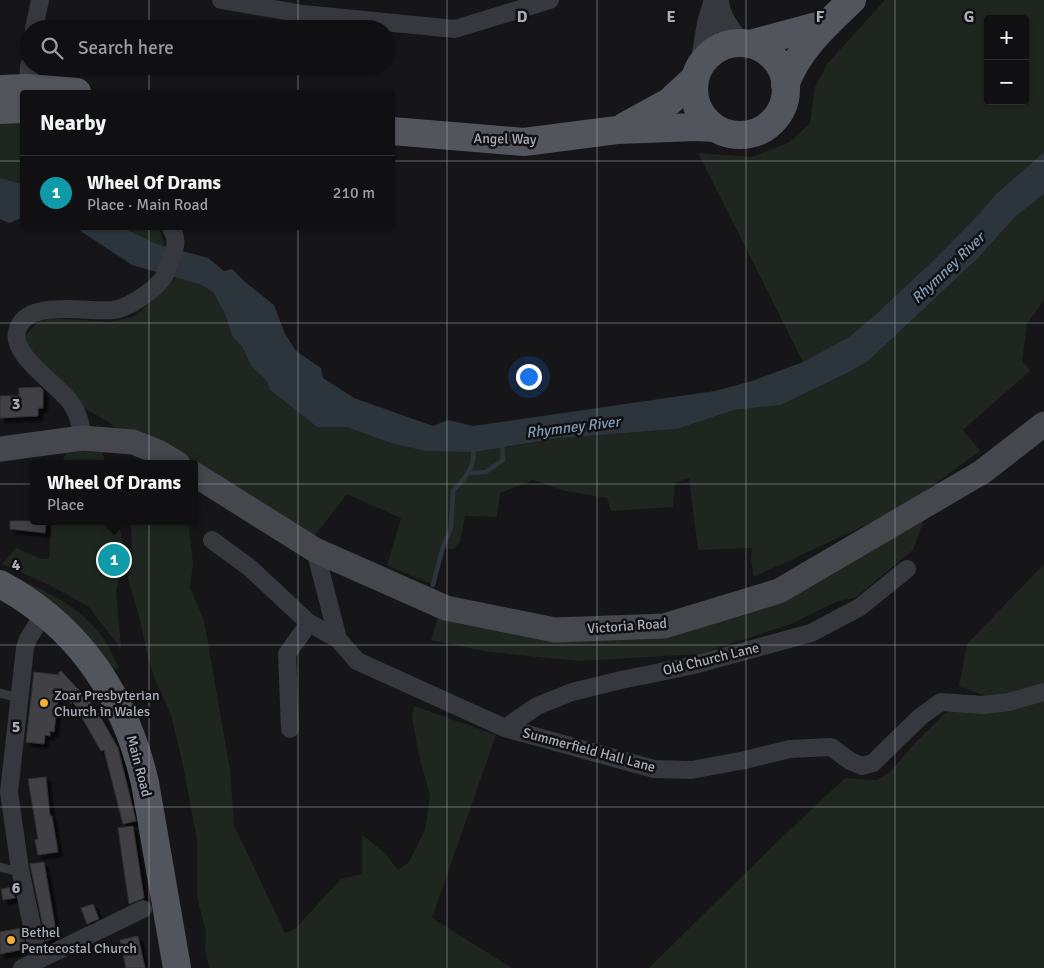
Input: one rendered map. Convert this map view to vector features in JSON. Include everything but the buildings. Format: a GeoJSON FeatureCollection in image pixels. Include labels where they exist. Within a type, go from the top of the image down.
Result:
{"type":"FeatureCollection","features":[{"type":"Feature","properties":{"kind":"main road"},"geometry":{"type":"LineString","coordinates":[[785,85],[799,55],[852,0]]}},
{"type":"Feature","properties":{"kind":"main road"},"geometry":{"type":"LineString","coordinates":[[745,44],[763,50],[774,59],[782,71],[785,85],[784,100],[779,113],[769,124],[757,132],[743,135],[728,134],[715,128],[704,118],[697,105],[694,92],[698,71],[710,54],[722,46],[745,44],[828,23]]}},
{"type":"Feature","properties":{"kind":"main road","name":"Angel Way"},"geometry":{"type":"LineString","coordinates":[[616,130],[669,102],[698,71]]}},
{"type":"Feature","properties":{"kind":"main road"},"geometry":{"type":"LineString","coordinates":[[0,89],[26,88],[52,90]]}},
{"type":"Feature","properties":{"kind":"main road"},"geometry":{"type":"LineString","coordinates":[[0,110],[20,93]]}},
{"type":"Feature","properties":{"kind":"main road","name":"Angel Way"},"geometry":{"type":"LineString","coordinates":[[395,131],[524,142],[616,130],[715,128]]}},
{"type":"Feature","properties":{"kind":"main road","name":"Victoria Road"},"geometry":{"type":"LineString","coordinates":[[198,477],[315,550],[446,608],[554,630],[664,626],[780,591],[982,472],[1044,424]]}},
{"type":"Feature","properties":{"kind":"main road"},"geometry":{"type":"LineString","coordinates":[[0,449],[82,438],[133,442],[158,452],[171,460]]}},
{"type":"Feature","properties":{"kind":"main road","name":"Main Road"},"geometry":{"type":"LineString","coordinates":[[6,591],[45,612],[81,648],[101,676],[118,705],[139,755],[176,968]]}},
{"type":"Feature","properties":{"kind":"street"},"geometry":{"type":"LineString","coordinates":[[36,20],[40,0]]}},
{"type":"Feature","properties":{"kind":"street"},"geometry":{"type":"LineString","coordinates":[[221,0],[303,14],[364,20]]}},
{"type":"Feature","properties":{"kind":"street"},"geometry":{"type":"LineString","coordinates":[[395,23],[455,29],[550,0]]}},
{"type":"Feature","properties":{"kind":"street"},"geometry":{"type":"LineString","coordinates":[[717,0],[729,30],[745,44]]}},
{"type":"Feature","properties":{"kind":"street"},"geometry":{"type":"LineString","coordinates":[[698,71],[708,23],[717,0]]}},
{"type":"Feature","properties":{"kind":"street"},"geometry":{"type":"LineString","coordinates":[[82,438],[81,424],[70,401],[40,373],[22,352],[16,333],[23,320],[36,312],[60,309],[114,310],[138,301],[163,278],[176,246],[172,230]]}},
{"type":"Feature","properties":{"kind":"street"},"geometry":{"type":"LineString","coordinates":[[212,540],[250,568],[309,623],[338,639]]}},
{"type":"Feature","properties":{"kind":"street","name":"Summerfield Hall Lane"},"geometry":{"type":"LineString","coordinates":[[315,550],[338,639],[357,661],[505,728],[654,769],[691,770],[790,749],[832,747],[850,762],[862,766],[873,763],[920,717],[941,702],[983,705],[1008,702],[1044,692]]}},
{"type":"Feature","properties":{"kind":"street","name":"Old Church Lane"},"geometry":{"type":"LineString","coordinates":[[505,728],[537,706],[572,692],[690,666],[811,633],[860,607],[907,569]]}},
{"type":"Feature","properties":{"kind":"street"},"geometry":{"type":"LineString","coordinates":[[39,959],[20,869],[5,775],[28,639],[45,612]]}},
{"type":"Feature","properties":{"kind":"street"},"geometry":{"type":"LineString","coordinates":[[290,729],[287,654],[309,623]]}},
{"type":"Feature","properties":{"kind":"street"},"geometry":{"type":"LineString","coordinates":[[22,968],[143,909]]}},
{"type":"Feature","properties":{"kind":"lane"},"geometry":{"type":"LineString","coordinates":[[0,693],[19,698]]}},
{"type":"Feature","properties":{"kind":"lane"},"geometry":{"type":"LineString","coordinates":[[0,867],[11,870],[20,869]]}},
{"type":"Feature","properties":{"kind":"shaded area"},"geometry":{"type":"Polygon","coordinates":[[[885,0],[1044,0],[1044,152],[996,194],[940,254],[873,317],[849,337],[803,362],[698,153],[752,157],[790,142],[810,123],[815,87],[827,64],[885,0]]]}},
{"type":"Feature","properties":{"kind":"shaded area"},"geometry":{"type":"Polygon","coordinates":[[[20,114],[20,183],[0,178],[0,115],[20,114]]]}},
{"type":"Feature","properties":{"kind":"shaded area"},"geometry":{"type":"Polygon","coordinates":[[[1044,194],[1044,300],[1027,324],[1022,362],[1031,370],[963,430],[980,451],[902,508],[754,577],[751,559],[752,548],[698,550],[689,478],[675,483],[673,507],[611,511],[607,498],[565,491],[533,480],[500,493],[497,517],[465,516],[460,541],[454,549],[443,548],[433,585],[387,565],[401,518],[347,494],[313,538],[198,471],[198,460],[178,460],[120,432],[107,421],[80,406],[27,349],[24,337],[38,322],[53,318],[111,322],[135,316],[177,277],[199,284],[213,292],[224,312],[233,338],[242,346],[251,366],[267,381],[270,390],[317,427],[346,427],[391,443],[503,448],[559,438],[677,429],[734,410],[781,405],[867,362],[979,257],[1016,216],[1044,194]]]}},
{"type":"Feature","properties":{"kind":"shaded area"},"geometry":{"type":"Polygon","coordinates":[[[127,230],[160,230],[165,246],[127,230]]]}},
{"type":"Feature","properties":{"kind":"shaded area"},"geometry":{"type":"Polygon","coordinates":[[[102,448],[104,460],[63,460],[67,451],[102,448]]]}},
{"type":"Feature","properties":{"kind":"shaded area"},"geometry":{"type":"Polygon","coordinates":[[[925,517],[913,550],[855,598],[838,601],[791,624],[699,654],[580,661],[489,652],[431,640],[439,614],[639,638],[925,517]]]}},
{"type":"Feature","properties":{"kind":"shaded area"},"geometry":{"type":"Polygon","coordinates":[[[51,525],[119,525],[124,547],[122,567],[116,591],[121,649],[88,606],[49,585],[2,564],[16,548],[42,559],[49,559],[51,525]]]}},
{"type":"Feature","properties":{"kind":"shaded area"},"geometry":{"type":"Polygon","coordinates":[[[131,525],[186,525],[189,527],[193,564],[190,588],[204,620],[230,770],[234,825],[285,933],[295,929],[341,879],[362,874],[362,835],[384,852],[398,870],[409,862],[425,830],[430,796],[418,751],[412,716],[414,706],[496,735],[432,918],[512,968],[209,968],[205,949],[206,932],[197,897],[197,839],[171,715],[156,682],[148,658],[139,616],[128,579],[132,555],[131,525]]]}},
{"type":"Feature","properties":{"kind":"shaded area"},"geometry":{"type":"Polygon","coordinates":[[[1044,564],[1044,685],[1016,693],[987,697],[959,686],[967,644],[1044,564]]]}},
{"type":"Feature","properties":{"kind":"shaded area"},"geometry":{"type":"Polygon","coordinates":[[[0,570],[56,597],[81,614],[102,636],[119,667],[110,672],[0,570]]]}},
{"type":"Feature","properties":{"kind":"shaded area"},"geometry":{"type":"Polygon","coordinates":[[[1044,697],[1044,968],[649,968],[845,778],[877,780],[890,772],[943,715],[951,711],[1044,697]]]}},
{"type":"Feature","properties":{"kind":"water","name":"Rhymney River"},"geometry":{"type":"Polygon","coordinates":[[[1044,152],[1044,194],[1016,216],[979,257],[867,362],[849,372],[781,405],[734,410],[677,429],[559,438],[474,452],[426,451],[391,443],[346,427],[317,427],[270,390],[267,381],[251,366],[242,346],[233,338],[224,312],[213,292],[199,284],[132,265],[79,230],[127,230],[157,244],[208,258],[224,271],[232,269],[274,305],[285,334],[296,351],[321,368],[323,378],[354,398],[433,426],[448,420],[473,426],[715,391],[752,381],[803,362],[849,337],[873,317],[940,254],[996,194],[1044,152]]]}},
{"type":"Feature","properties":{"kind":"water"},"geometry":{"type":"Polygon","coordinates":[[[0,178],[20,183],[20,219],[9,223],[0,219],[0,178]]]}},
{"type":"Feature","properties":{"kind":"waterway"},"geometry":{"type":"LineString","coordinates":[[470,473],[486,472],[503,460],[502,443]]}},
{"type":"Feature","properties":{"kind":"waterway"},"geometry":{"type":"LineString","coordinates":[[433,585],[443,547],[451,528],[453,491],[469,472],[473,460],[473,447]]}},
{"type":"Feature","properties":{"kind":"place","name":"Wheel Of Drams"},"geometry":{"type":"Point","coordinates":[114,560]}},
{"type":"Feature","properties":{"kind":"place","name":"Zoar Presbyterian Church in Wales"},"geometry":{"type":"Point","coordinates":[44,703]}},
{"type":"Feature","properties":{"kind":"place","name":"Bethel Pentecostal Church"},"geometry":{"type":"Point","coordinates":[11,940]}}]}
